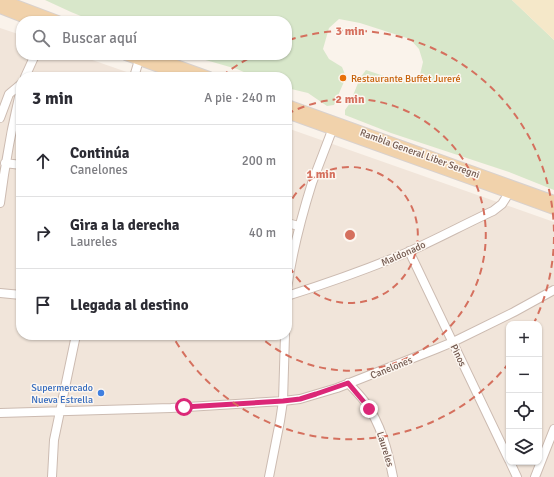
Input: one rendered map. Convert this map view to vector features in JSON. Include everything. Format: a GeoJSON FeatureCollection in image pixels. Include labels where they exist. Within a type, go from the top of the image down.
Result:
{"type":"FeatureCollection","features":[{"type":"Feature","properties":{"kind":"main road"},"geometry":{"type":"LineString","coordinates":[[2,0],[45,16]]}},
{"type":"Feature","properties":{"kind":"main road"},"geometry":{"type":"LineString","coordinates":[[0,8],[20,16]]}},
{"type":"Feature","properties":{"kind":"main road"},"geometry":{"type":"LineString","coordinates":[[139,60],[173,72]]}},
{"type":"Feature","properties":{"kind":"main road"},"geometry":{"type":"LineString","coordinates":[[162,60],[195,72]]}},
{"type":"Feature","properties":{"kind":"main road","name":"Rambla General Liber Seregni"},"geometry":{"type":"LineString","coordinates":[[292,107],[334,126],[554,209]]}},
{"type":"Feature","properties":{"kind":"main road","name":"Rambla General Liber Seregni"},"geometry":{"type":"LineString","coordinates":[[292,114],[334,126],[554,201]]}},
{"type":"Feature","properties":{"kind":"street"},"geometry":{"type":"LineString","coordinates":[[27,72],[33,60]]}},
{"type":"Feature","properties":{"kind":"street"},"geometry":{"type":"LineString","coordinates":[[135,72],[139,60]]}},
{"type":"Feature","properties":{"kind":"street"},"geometry":{"type":"LineString","coordinates":[[0,118],[9,94],[16,88]]}},
{"type":"Feature","properties":{"kind":"street"},"geometry":{"type":"LineString","coordinates":[[0,203],[12,124],[16,108]]}},
{"type":"Feature","properties":{"kind":"street"},"geometry":{"type":"LineString","coordinates":[[292,258],[299,226],[313,182],[334,126]]}},
{"type":"Feature","properties":{"kind":"street"},"geometry":{"type":"LineString","coordinates":[[6,163],[16,164]]}},
{"type":"Feature","properties":{"kind":"street","name":"Maldonado"},"geometry":{"type":"LineString","coordinates":[[292,294],[339,279],[409,252],[493,211],[502,204],[510,193]]}},
{"type":"Feature","properties":{"kind":"street"},"geometry":{"type":"LineString","coordinates":[[292,224],[299,226]]}},
{"type":"Feature","properties":{"kind":"street","name":"Pinos"},"geometry":{"type":"LineString","coordinates":[[409,252],[506,453]]}},
{"type":"Feature","properties":{"kind":"street","name":"Canelones"},"geometry":{"type":"LineString","coordinates":[[0,413],[170,408],[300,399],[348,383],[453,342],[528,305],[554,290]]}},
{"type":"Feature","properties":{"kind":"street"},"geometry":{"type":"LineString","coordinates":[[0,293],[16,295]]}},
{"type":"Feature","properties":{"kind":"street"},"geometry":{"type":"LineString","coordinates":[[52,477],[54,440],[75,340]]}},
{"type":"Feature","properties":{"kind":"street"},"geometry":{"type":"LineString","coordinates":[[269,477],[283,401],[285,340]]}},
{"type":"Feature","properties":{"kind":"street","name":"Laureles"},"geometry":{"type":"LineString","coordinates":[[348,383],[374,416],[381,431],[391,464],[393,477]]}},
{"type":"Feature","properties":{"kind":"street"},"geometry":{"type":"LineString","coordinates":[[535,477],[554,429]]}},
{"type":"Feature","properties":{"kind":"street","name":"Pinos"},"geometry":{"type":"LineString","coordinates":[[512,465],[517,477]]}},
{"type":"Feature","properties":{"kind":"shaded area"},"geometry":{"type":"Polygon","coordinates":[[[0,28],[16,33],[16,60],[92,60],[127,72],[16,72],[16,340],[292,340],[292,130],[554,222],[554,477],[0,477],[0,28]]]}},
{"type":"Feature","properties":{"kind":"green space"},"geometry":{"type":"Polygon","coordinates":[[[45,0],[512,0],[554,40],[554,190],[509,172],[391,133],[345,115],[345,110],[350,103],[360,78],[366,70],[399,81],[410,82],[419,79],[423,62],[419,49],[410,39],[360,23],[339,19],[329,28],[323,49],[329,59],[342,67],[346,77],[334,105],[327,106],[308,93],[292,89],[292,72],[244,72],[206,60],[292,60],[292,16],[81,16],[45,0]]]}},
{"type":"Feature","properties":{"kind":"sand"},"geometry":{"type":"Polygon","coordinates":[[[512,0],[554,0],[554,40],[512,0]]]}},
{"type":"Feature","properties":{"kind":"place","name":"Restaurante Buffet Jureré"},"geometry":{"type":"Point","coordinates":[343,78]}},
{"type":"Feature","properties":{"kind":"place","name":"Supermercado Nueva Estrella"},"geometry":{"type":"Point","coordinates":[101,393]}},
{"type":"Feature","properties":{"kind":"route"},"geometry":{"type":"LineString","coordinates":[[184,407],[300,399],[337,388],[348,383],[369,409]]}}]}
